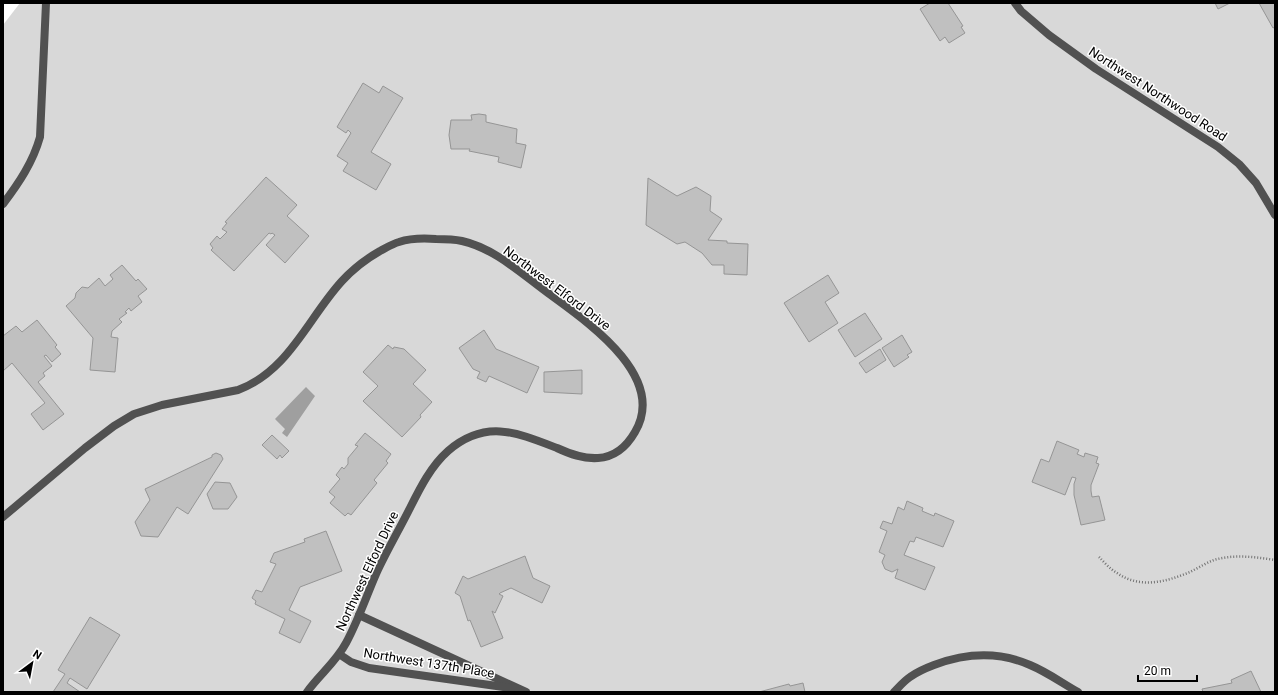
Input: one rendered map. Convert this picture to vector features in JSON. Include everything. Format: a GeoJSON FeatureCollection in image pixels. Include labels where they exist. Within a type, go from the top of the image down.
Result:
{"type":"FeatureCollection","features":[{"type":"Feature","properties":{"kind":"street"},"geometry":{"type":"LineString","coordinates":[[3,204],[30,164],[40,137],[46,3]]}},
{"type":"Feature","properties":{"kind":"street","name":"Northwest Northwood Road"},"geometry":{"type":"LineString","coordinates":[[1015,3],[1021,11],[1049,35],[1096,69],[1218,146],[1239,164],[1256,183],[1275,215]]}},
{"type":"Feature","properties":{"kind":"street","name":"Northwest Elford Drive"},"geometry":{"type":"LineString","coordinates":[[3,517],[90,444],[114,426],[134,414],[162,405],[238,390],[265,376],[286,356],[343,280],[358,265],[375,254],[391,245],[408,240],[427,238],[464,241],[480,247],[507,263],[586,322],[614,347],[636,377],[640,390],[643,410],[641,420],[629,441],[622,449],[612,455],[599,458],[583,458],[527,437],[506,431],[489,431],[473,435],[445,453],[432,468],[416,496],[376,574],[347,641],[330,666],[315,681],[307,692]]}},
{"type":"Feature","properties":{"kind":"street"},"geometry":{"type":"LineString","coordinates":[[359,615],[526,692]]}},
{"type":"Feature","properties":{"kind":"street","name":"Northwest 137th Place"},"geometry":{"type":"LineString","coordinates":[[339,654],[351,662],[369,668],[518,689]]}},
{"type":"Feature","properties":{"kind":"street"},"geometry":{"type":"LineString","coordinates":[[894,692],[910,677],[927,667],[968,655],[991,654],[1010,658],[1030,665],[1078,692]]}},
{"type":"Feature","properties":{"kind":"path"},"geometry":{"type":"LineString","coordinates":[[1099,557],[1117,573],[1139,582],[1151,583],[1177,578],[1214,560],[1232,556],[1275,560]]}},
{"type":"Feature","properties":{"kind":"shaded area"},"geometry":{"type":"Polygon","coordinates":[[[20,3],[1275,3],[1275,692],[3,692],[3,25],[20,3]]]}},
{"type":"Feature","properties":{"kind":"shaded area"},"geometry":{"type":"Polygon","coordinates":[[[306,387],[315,396],[287,437],[282,433],[285,429],[275,419],[306,387]]]}},
{"type":"Feature","properties":{"kind":"building"},"geometry":{"type":"Polygon","coordinates":[[[930,3],[948,3],[963,26],[961,27],[965,33],[949,43],[945,37],[940,41],[920,9],[930,3]]]}},
{"type":"Feature","properties":{"kind":"building"},"geometry":{"type":"Polygon","coordinates":[[[1215,3],[1230,3],[1218,9],[1215,3]]]}},
{"type":"Feature","properties":{"kind":"building"},"geometry":{"type":"Polygon","coordinates":[[[1259,3],[1275,3],[1275,27],[1273,28],[1259,3]]]}},
{"type":"Feature","properties":{"kind":"building"},"geometry":{"type":"Polygon","coordinates":[[[363,83],[379,93],[383,86],[403,98],[371,152],[391,164],[376,190],[343,171],[348,163],[337,156],[351,133],[348,130],[346,133],[337,127],[363,83]]]}},
{"type":"Feature","properties":{"kind":"building"},"geometry":{"type":"Polygon","coordinates":[[[471,115],[486,115],[486,122],[517,129],[516,143],[526,145],[521,168],[498,162],[499,157],[469,151],[470,149],[451,149],[449,135],[451,120],[472,120],[471,115]]]}},
{"type":"Feature","properties":{"kind":"building"},"geometry":{"type":"Polygon","coordinates":[[[266,177],[297,205],[287,216],[309,236],[285,263],[266,245],[275,235],[269,233],[234,271],[211,250],[213,248],[210,244],[217,236],[220,239],[227,232],[222,229],[227,223],[225,222],[266,177]]]}},
{"type":"Feature","properties":{"kind":"building"},"geometry":{"type":"Polygon","coordinates":[[[648,178],[677,196],[696,187],[711,196],[710,211],[722,219],[708,240],[748,244],[747,275],[724,274],[724,265],[712,265],[702,253],[685,242],[677,244],[646,225],[648,178]]]}},
{"type":"Feature","properties":{"kind":"building"},"geometry":{"type":"Polygon","coordinates":[[[122,265],[136,281],[138,279],[147,289],[138,296],[142,302],[131,311],[129,308],[125,312],[127,313],[119,319],[122,322],[112,331],[111,337],[118,338],[115,372],[90,370],[93,338],[66,306],[75,298],[76,293],[82,287],[88,288],[99,278],[105,286],[113,279],[110,275],[122,265]]]}},
{"type":"Feature","properties":{"kind":"building"},"geometry":{"type":"Polygon","coordinates":[[[828,275],[839,293],[825,302],[838,323],[809,342],[784,303],[828,275]]]}},
{"type":"Feature","properties":{"kind":"building"},"geometry":{"type":"Polygon","coordinates":[[[865,313],[882,339],[855,357],[838,330],[865,313]]]}},
{"type":"Feature","properties":{"kind":"building"},"geometry":{"type":"Polygon","coordinates":[[[37,320],[57,345],[55,347],[61,354],[52,362],[46,355],[44,356],[52,366],[43,373],[45,376],[38,382],[64,414],[43,430],[31,414],[45,403],[12,363],[3,371],[3,336],[16,326],[22,332],[37,320]]]}},
{"type":"Feature","properties":{"kind":"building"},"geometry":{"type":"Polygon","coordinates":[[[484,330],[496,349],[539,367],[527,393],[489,376],[486,382],[477,378],[480,372],[473,369],[459,348],[484,330]]]}},
{"type":"Feature","properties":{"kind":"building"},"geometry":{"type":"Polygon","coordinates":[[[902,335],[912,352],[907,355],[909,357],[894,367],[882,348],[902,335]]]}},
{"type":"Feature","properties":{"kind":"building"},"geometry":{"type":"Polygon","coordinates":[[[388,345],[393,349],[394,347],[404,349],[426,370],[413,384],[432,402],[420,415],[421,417],[402,437],[363,401],[378,386],[363,372],[388,345]]]}},
{"type":"Feature","properties":{"kind":"building"},"geometry":{"type":"Polygon","coordinates":[[[880,349],[886,360],[866,373],[859,363],[880,349]]]}},
{"type":"Feature","properties":{"kind":"building"},"geometry":{"type":"Polygon","coordinates":[[[582,370],[582,394],[544,392],[544,372],[582,370]]]}},
{"type":"Feature","properties":{"kind":"building"},"geometry":{"type":"Polygon","coordinates":[[[365,433],[391,454],[386,461],[388,463],[374,480],[377,483],[351,515],[348,513],[345,516],[330,503],[335,497],[329,492],[340,479],[336,475],[342,467],[344,469],[348,464],[348,458],[358,446],[355,445],[365,433]]]}},
{"type":"Feature","properties":{"kind":"building"},"geometry":{"type":"Polygon","coordinates":[[[272,435],[289,451],[282,458],[280,455],[277,459],[262,445],[272,435]]]}},
{"type":"Feature","properties":{"kind":"building"},"geometry":{"type":"Polygon","coordinates":[[[1057,441],[1079,450],[1077,454],[1084,457],[1085,453],[1098,457],[1096,463],[1099,464],[1091,485],[1091,491],[1092,497],[1099,496],[1105,520],[1081,525],[1074,495],[1074,484],[1076,478],[1072,477],[1065,495],[1032,482],[1041,459],[1049,462],[1057,441]]]}},
{"type":"Feature","properties":{"kind":"building"},"geometry":{"type":"Polygon","coordinates":[[[216,453],[221,455],[223,459],[188,514],[177,507],[158,537],[141,536],[135,522],[150,500],[145,489],[212,457],[212,455],[216,453]]]}},
{"type":"Feature","properties":{"kind":"building"},"geometry":{"type":"Polygon","coordinates":[[[215,482],[230,483],[237,497],[228,509],[213,509],[207,494],[215,482]]]}},
{"type":"Feature","properties":{"kind":"building"},"geometry":{"type":"Polygon","coordinates":[[[907,501],[923,508],[922,511],[934,516],[935,513],[954,521],[943,547],[916,537],[914,542],[910,541],[904,555],[935,567],[925,590],[895,578],[898,569],[892,572],[885,569],[882,562],[885,555],[879,552],[887,531],[880,528],[883,521],[892,524],[898,507],[904,510],[907,501]]]}},
{"type":"Feature","properties":{"kind":"building"},"geometry":{"type":"Polygon","coordinates":[[[326,531],[342,571],[300,587],[289,610],[311,621],[300,643],[279,633],[285,619],[255,604],[256,601],[252,598],[256,590],[262,592],[276,564],[270,562],[274,553],[305,542],[304,539],[326,531]]]}},
{"type":"Feature","properties":{"kind":"building"},"geometry":{"type":"Polygon","coordinates":[[[525,556],[533,578],[550,586],[542,603],[511,588],[500,593],[499,594],[503,596],[495,613],[492,611],[503,638],[481,647],[470,620],[468,621],[460,596],[455,593],[463,576],[468,579],[525,556]]]}},
{"type":"Feature","properties":{"kind":"building"},"geometry":{"type":"Polygon","coordinates":[[[90,617],[120,635],[87,689],[70,678],[67,683],[80,692],[53,692],[65,674],[58,670],[90,617]]]}},
{"type":"Feature","properties":{"kind":"building"},"geometry":{"type":"Polygon","coordinates":[[[1251,671],[1261,692],[1203,692],[1202,689],[1232,683],[1231,680],[1251,671]]]}},
{"type":"Feature","properties":{"kind":"building"},"geometry":{"type":"Polygon","coordinates":[[[803,683],[805,692],[759,692],[789,684],[790,686],[803,683]]]}}]}
